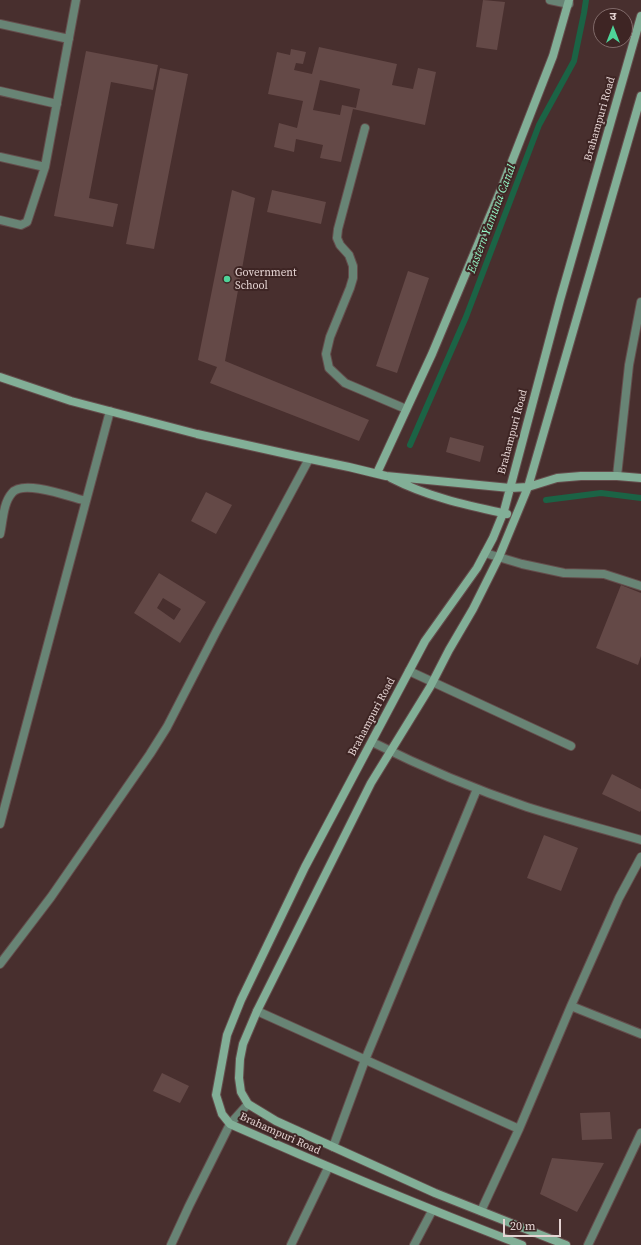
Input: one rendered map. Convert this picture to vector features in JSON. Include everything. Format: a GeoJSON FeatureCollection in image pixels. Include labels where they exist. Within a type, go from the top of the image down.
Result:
{"type":"FeatureCollection","features":[{"type":"Feature","properties":{"kind":"street"},"geometry":{"type":"LineString","coordinates":[[0,220],[21,225],[27,222],[45,167],[76,0]]}},
{"type":"Feature","properties":{"kind":"street"},"geometry":{"type":"LineString","coordinates":[[377,473],[432,354],[502,187],[553,56],[569,2],[550,0]]}},
{"type":"Feature","properties":{"kind":"street","name":"Brahampuri Road"},"geometry":{"type":"LineString","coordinates":[[522,1245],[432,1211],[328,1168],[230,1124],[222,1114],[216,1095],[224,1050],[230,1028],[241,1000],[305,867],[425,641],[478,568],[493,538],[510,488],[562,292],[641,16]]}},
{"type":"Feature","properties":{"kind":"street"},"geometry":{"type":"LineString","coordinates":[[0,24],[69,39]]}},
{"type":"Feature","properties":{"kind":"street"},"geometry":{"type":"LineString","coordinates":[[0,92],[57,104]]}},
{"type":"Feature","properties":{"kind":"street","name":"Brahampuri Road"},"geometry":{"type":"LineString","coordinates":[[562,1244],[435,1193],[276,1121],[248,1104],[242,1092],[240,1059],[243,1044],[257,1011],[371,783],[432,682],[473,609],[499,557],[528,487],[638,113],[641,96]]}},
{"type":"Feature","properties":{"kind":"street"},"geometry":{"type":"LineString","coordinates":[[365,128],[338,229],[337,238],[340,245],[349,255],[353,266],[353,278],[330,337],[326,354],[329,368],[344,383],[406,409]]}},
{"type":"Feature","properties":{"kind":"street"},"geometry":{"type":"LineString","coordinates":[[0,158],[45,167]]}},
{"type":"Feature","properties":{"kind":"street"},"geometry":{"type":"LineString","coordinates":[[617,476],[629,365],[641,302]]}},
{"type":"Feature","properties":{"kind":"street"},"geometry":{"type":"LineString","coordinates":[[0,377],[71,401],[197,434],[377,473],[408,487],[443,499],[515,516]]}},
{"type":"Feature","properties":{"kind":"street"},"geometry":{"type":"LineString","coordinates":[[0,824],[110,411]]}},
{"type":"Feature","properties":{"kind":"street"},"geometry":{"type":"LineString","coordinates":[[0,964],[51,897],[146,761],[167,727],[309,459]]}},
{"type":"Feature","properties":{"kind":"street"},"geometry":{"type":"LineString","coordinates":[[386,476],[510,488],[528,487],[557,478],[580,476],[617,476],[641,478]]}},
{"type":"Feature","properties":{"kind":"street"},"geometry":{"type":"LineString","coordinates":[[0,534],[6,502],[12,492],[19,487],[32,487],[86,502]]}},
{"type":"Feature","properties":{"kind":"street"},"geometry":{"type":"LineString","coordinates":[[485,553],[522,564],[564,573],[604,574],[641,586]]}},
{"type":"Feature","properties":{"kind":"street"},"geometry":{"type":"LineString","coordinates":[[409,671],[571,746]]}},
{"type":"Feature","properties":{"kind":"street"},"geometry":{"type":"LineString","coordinates":[[372,742],[391,752],[527,807],[641,840]]}},
{"type":"Feature","properties":{"kind":"street"},"geometry":{"type":"LineString","coordinates":[[333,1147],[364,1060],[477,788]]}},
{"type":"Feature","properties":{"kind":"street"},"geometry":{"type":"LineString","coordinates":[[481,1211],[519,1129],[619,898],[641,857]]}},
{"type":"Feature","properties":{"kind":"street"},"geometry":{"type":"LineString","coordinates":[[571,1006],[641,1034]]}},
{"type":"Feature","properties":{"kind":"street"},"geometry":{"type":"LineString","coordinates":[[257,1011],[519,1129]]}},
{"type":"Feature","properties":{"kind":"street"},"geometry":{"type":"LineString","coordinates":[[171,1245],[188,1206],[230,1124],[248,1104]]}},
{"type":"Feature","properties":{"kind":"street"},"geometry":{"type":"LineString","coordinates":[[588,1245],[641,1133]]}},
{"type":"Feature","properties":{"kind":"street"},"geometry":{"type":"LineString","coordinates":[[291,1245],[328,1168]]}},
{"type":"Feature","properties":{"kind":"street"},"geometry":{"type":"LineString","coordinates":[[414,1245],[432,1211]]}},
{"type":"Feature","properties":{"kind":"building"},"geometry":{"type":"Polygon","coordinates":[[[483,0],[505,2],[497,50],[476,47],[483,0]]]}},
{"type":"Feature","properties":{"kind":"building"},"geometry":{"type":"Polygon","coordinates":[[[319,47],[397,64],[392,85],[413,89],[418,68],[436,72],[425,125],[353,109],[341,162],[320,158],[323,145],[296,139],[294,152],[274,147],[279,123],[297,128],[303,101],[268,94],[277,52],[290,55],[291,49],[306,52],[303,64],[296,63],[294,70],[312,74],[319,47]],[[320,80],[313,110],[340,115],[342,105],[356,108],[360,89],[320,80]]]}},
{"type":"Feature","properties":{"kind":"building"},"geometry":{"type":"Polygon","coordinates":[[[86,51],[158,65],[153,90],[111,82],[89,198],[118,204],[113,227],[54,216],[86,51]]]}},
{"type":"Feature","properties":{"kind":"building"},"geometry":{"type":"Polygon","coordinates":[[[160,68],[188,74],[154,249],[126,244],[160,68]]]}},
{"type":"Feature","properties":{"kind":"building","name":"Government School"},"geometry":{"type":"Polygon","coordinates":[[[232,190],[255,198],[225,361],[369,420],[359,441],[210,383],[217,367],[198,360],[232,190]]]}},
{"type":"Feature","properties":{"kind":"building"},"geometry":{"type":"Polygon","coordinates":[[[272,190],[326,202],[321,224],[267,212],[272,190]]]}},
{"type":"Feature","properties":{"kind":"building"},"geometry":{"type":"Polygon","coordinates":[[[408,271],[429,278],[397,373],[376,366],[408,271]]]}},
{"type":"Feature","properties":{"kind":"building"},"geometry":{"type":"Polygon","coordinates":[[[450,437],[484,446],[480,462],[446,452],[450,437]]]}},
{"type":"Feature","properties":{"kind":"building"},"geometry":{"type":"Polygon","coordinates":[[[206,492],[232,505],[216,534],[191,521],[206,492]]]}},
{"type":"Feature","properties":{"kind":"building"},"geometry":{"type":"Polygon","coordinates":[[[159,573],[206,602],[180,643],[134,613],[159,573]],[[163,598],[157,608],[174,620],[181,609],[163,598]]]}},
{"type":"Feature","properties":{"kind":"building"},"geometry":{"type":"Polygon","coordinates":[[[621,585],[641,593],[641,656],[638,665],[596,648],[621,585]]]}},
{"type":"Feature","properties":{"kind":"building"},"geometry":{"type":"Polygon","coordinates":[[[612,774],[641,789],[640,812],[602,794],[612,774]]]}},
{"type":"Feature","properties":{"kind":"building"},"geometry":{"type":"Polygon","coordinates":[[[544,835],[578,848],[561,891],[527,878],[544,835]]]}},
{"type":"Feature","properties":{"kind":"building"},"geometry":{"type":"Polygon","coordinates":[[[162,1073],[189,1086],[180,1103],[153,1091],[162,1073]]]}},
{"type":"Feature","properties":{"kind":"building"},"geometry":{"type":"Polygon","coordinates":[[[610,1112],[612,1139],[582,1140],[580,1113],[610,1112]]]}},
{"type":"Feature","properties":{"kind":"building"},"geometry":{"type":"Polygon","coordinates":[[[552,1158],[604,1163],[577,1212],[540,1194],[552,1158]]]}},
{"type":"Feature","properties":{"kind":"waterway","name":"Eastern Yamuna Canal"},"geometry":{"type":"LineString","coordinates":[[410,445],[466,317],[539,125],[574,61],[586,0]]}},
{"type":"Feature","properties":{"kind":"waterway"},"geometry":{"type":"LineString","coordinates":[[546,500],[601,493],[641,498]]}},
{"type":"Feature","properties":{"kind":"place","name":"Government School"},"geometry":{"type":"Point","coordinates":[227,279]}}]}
